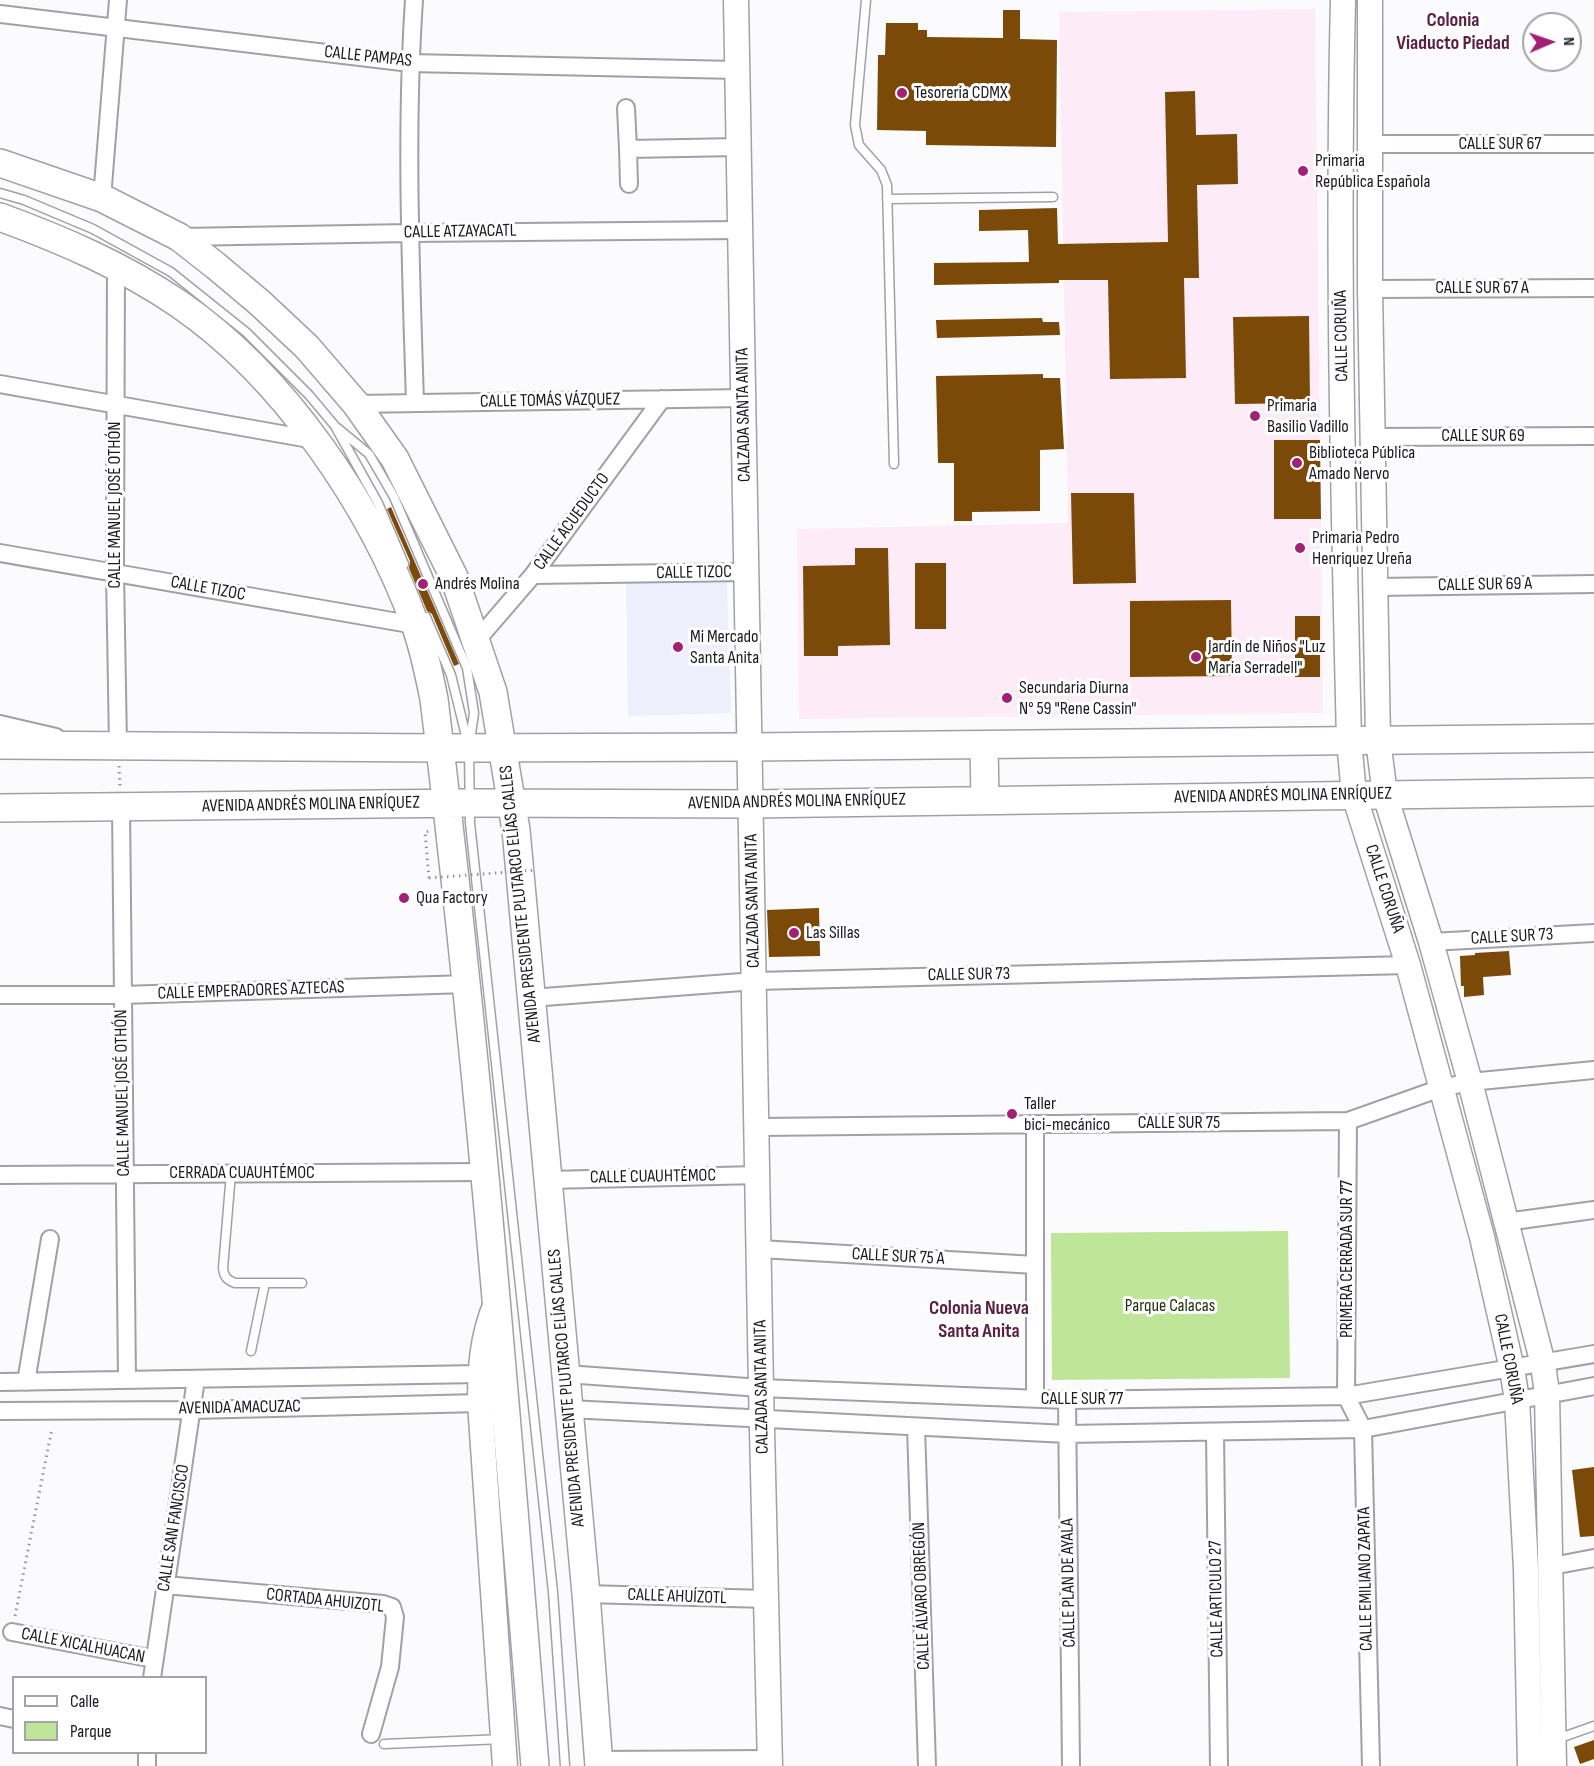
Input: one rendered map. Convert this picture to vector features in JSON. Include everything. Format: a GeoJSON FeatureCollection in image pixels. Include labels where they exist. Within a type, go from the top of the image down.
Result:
{"type":"FeatureCollection","features":[{"type":"Feature","properties":{"kind":"main road","name":"AVENIDA PRESIDENTE PLUTARCO ELÍAS CALLES"},"geometry":{"type":"LineString","coordinates":[[0,163],[102,198],[179,237],[260,303],[307,347],[356,404],[395,459],[454,577],[493,692],[513,803],[586,1594],[598,1763]]}},
{"type":"Feature","properties":{"kind":"main road"},"geometry":{"type":"LineString","coordinates":[[0,217],[60,239],[116,266],[179,304],[224,340],[325,433],[357,504],[419,618],[440,748],[458,804],[467,984],[497,1301],[534,1766]]}},
{"type":"Feature","properties":{"kind":"main road"},"geometry":{"type":"LineString","coordinates":[[0,745],[440,748],[750,747],[1594,738]]}},
{"type":"Feature","properties":{"kind":"main road"},"geometry":{"type":"LineString","coordinates":[[984,745],[985,800]]}},
{"type":"Feature","properties":{"kind":"main road","name":"AVENIDA ANDRÉS MOLINA ENRÍQUEZ"},"geometry":{"type":"LineString","coordinates":[[0,808],[513,803],[751,804],[1594,792]]}},
{"type":"Feature","properties":{"kind":"street"},"geometry":{"type":"LineString","coordinates":[[102,198],[118,0]]}},
{"type":"Feature","properties":{"kind":"street"},"geometry":{"type":"LineString","coordinates":[[414,0],[410,63],[410,233],[415,403]]}},
{"type":"Feature","properties":{"kind":"street","name":"CALZADA SANTA ANITA"},"geometry":{"type":"LineString","coordinates":[[736,0],[770,1762]]}},
{"type":"Feature","properties":{"kind":"street","name":"CALLE CORUÑA"},"geometry":{"type":"LineString","coordinates":[[1343,0],[1340,144],[1348,740],[1354,795],[1407,965],[1441,1088],[1482,1237],[1512,1369],[1517,1400],[1526,1569],[1530,1766]]}},
{"type":"Feature","properties":{"kind":"street","name":"CALLE CORUÑA"},"geometry":{"type":"LineString","coordinates":[[1370,0],[1370,289],[1378,740],[1384,795],[1431,942],[1470,1082],[1542,1364],[1547,1394],[1554,1766]]}},
{"type":"Feature","properties":{"kind":"street","name":"CALLE PAMPAS"},"geometry":{"type":"LineString","coordinates":[[0,15],[410,63],[737,70]]}},
{"type":"Feature","properties":{"kind":"street"},"geometry":{"type":"LineString","coordinates":[[626,108],[629,184]]}},
{"type":"Feature","properties":{"kind":"street","name":"CALLE SUR 67"},"geometry":{"type":"LineString","coordinates":[[1370,144],[1594,144]]}},
{"type":"Feature","properties":{"kind":"street"},"geometry":{"type":"LineString","coordinates":[[628,149],[739,147]]}},
{"type":"Feature","properties":{"kind":"street","name":"CALLE ATZAYACATL"},"geometry":{"type":"LineString","coordinates":[[179,237],[741,230]]}},
{"type":"Feature","properties":{"kind":"street","name":"CALLE MANUEL JOSÉ OTHÓN"},"geometry":{"type":"LineString","coordinates":[[116,266],[114,405],[118,745]]}},
{"type":"Feature","properties":{"kind":"street","name":"CALLE SUR 67 A"},"geometry":{"type":"LineString","coordinates":[[1370,289],[1594,288]]}},
{"type":"Feature","properties":{"kind":"street"},"geometry":{"type":"LineString","coordinates":[[0,384],[114,405],[325,433]]}},
{"type":"Feature","properties":{"kind":"street","name":"CALLE TOMÁS VÁZQUEZ"},"geometry":{"type":"LineString","coordinates":[[356,404],[744,398]]}},
{"type":"Feature","properties":{"kind":"street","name":"CALLE ACUEDUCTO"},"geometry":{"type":"LineString","coordinates":[[477,640],[533,575],[662,399]]}},
{"type":"Feature","properties":{"kind":"street","name":"CALLE SUR 69"},"geometry":{"type":"LineString","coordinates":[[1373,437],[1594,436]]}},
{"type":"Feature","properties":{"kind":"street","name":"CALLE TIZOC"},"geometry":{"type":"LineString","coordinates":[[0,553],[115,573],[419,618]]}},
{"type":"Feature","properties":{"kind":"street","name":"CALLE TIZOC"},"geometry":{"type":"LineString","coordinates":[[533,575],[747,572]]}},
{"type":"Feature","properties":{"kind":"street","name":"CALLE SUR 69 A"},"geometry":{"type":"LineString","coordinates":[[1376,587],[1594,584]]}},
{"type":"Feature","properties":{"kind":"street"},"geometry":{"type":"LineString","coordinates":[[0,724],[89,745]]}},
{"type":"Feature","properties":{"kind":"street","name":"CALLE MANUEL JOSÉ OTHÓN"},"geometry":{"type":"LineString","coordinates":[[121,807],[127,1380]]}},
{"type":"Feature","properties":{"kind":"street","name":"CALLE SUR 73"},"geometry":{"type":"LineString","coordinates":[[1431,942],[1594,933]]}},
{"type":"Feature","properties":{"kind":"street","name":"CALLE SUR 73"},"geometry":{"type":"LineString","coordinates":[[531,998],[755,981],[1407,965]]}},
{"type":"Feature","properties":{"kind":"street","name":"CALLE EMPERADORES AZTECAS"},"geometry":{"type":"LineString","coordinates":[[0,995],[122,995],[467,984]]}},
{"type":"Feature","properties":{"kind":"street","name":"CALLE SUR 75"},"geometry":{"type":"LineString","coordinates":[[758,1127],[1348,1121],[1441,1088],[1470,1082],[1594,1070]]}},
{"type":"Feature","properties":{"kind":"street","name":"PRIMERA CERRADA SUR 77"},"geometry":{"type":"LineString","coordinates":[[1346,1396],[1348,1121]]}},
{"type":"Feature","properties":{"kind":"street"},"geometry":{"type":"LineString","coordinates":[[1035,1124],[1035,1398]]}},
{"type":"Feature","properties":{"kind":"street","name":"CERRADA CUAUHTÉMOC"},"geometry":{"type":"LineString","coordinates":[[0,1175],[484,1172]]}},
{"type":"Feature","properties":{"kind":"street","name":"CALLE CUAUHTÉMOC"},"geometry":{"type":"LineString","coordinates":[[548,1180],[759,1175]]}},
{"type":"Feature","properties":{"kind":"street"},"geometry":{"type":"LineString","coordinates":[[1506,1222],[1594,1210]]}},
{"type":"Feature","properties":{"kind":"street"},"geometry":{"type":"LineString","coordinates":[[26,1382],[50,1239]]}},
{"type":"Feature","properties":{"kind":"street","name":"CALLE SUR 75 A"},"geometry":{"type":"LineString","coordinates":[[760,1249],[1035,1265]]}},
{"type":"Feature","properties":{"kind":"street"},"geometry":{"type":"LineString","coordinates":[[497,1301],[486,1327],[480,1374],[480,1403],[505,1766]]}},
{"type":"Feature","properties":{"kind":"street","name":"CALLE SUR 77"},"geometry":{"type":"LineString","coordinates":[[566,1374],[761,1388],[1067,1400],[1346,1396],[1594,1354]]}},
{"type":"Feature","properties":{"kind":"street","name":"AVENIDA AMACUZAC"},"geometry":{"type":"LineString","coordinates":[[0,1382],[480,1374]]}},
{"type":"Feature","properties":{"kind":"street","name":"CALLE SAN FANCISCO"},"geometry":{"type":"LineString","coordinates":[[152,1676],[196,1379]]}},
{"type":"Feature","properties":{"kind":"street","name":"CALLE SUR 77"},"geometry":{"type":"LineString","coordinates":[[569,1408],[1067,1434],[1363,1429],[1594,1386]]}},
{"type":"Feature","properties":{"kind":"street","name":"CALLE EMILIANO ZAPATA"},"geometry":{"type":"LineString","coordinates":[[1346,1396],[1363,1429],[1371,1766]]}},
{"type":"Feature","properties":{"kind":"street","name":"CALLE PLAN DE AYALA"},"geometry":{"type":"LineString","coordinates":[[1067,1400],[1071,1766]]}},
{"type":"Feature","properties":{"kind":"street","name":"AVENIDA AMACUZAC"},"geometry":{"type":"LineString","coordinates":[[0,1411],[192,1410],[480,1403]]}},
{"type":"Feature","properties":{"kind":"street","name":"CALLE ÁLVARO OBREGÓN"},"geometry":{"type":"LineString","coordinates":[[916,1427],[927,1766]]}},
{"type":"Feature","properties":{"kind":"street","name":"CALLE ARTICULO 27"},"geometry":{"type":"LineString","coordinates":[[1215,1432],[1219,1766]]}},
{"type":"Feature","properties":{"kind":"street"},"geometry":{"type":"LineString","coordinates":[[1552,1566],[1594,1558]]}},
{"type":"Feature","properties":{"kind":"street","name":"CORTADA AHUIZOTL"},"geometry":{"type":"LineString","coordinates":[[165,1585],[392,1607],[394,1617],[390,1667],[377,1739]]}},
{"type":"Feature","properties":{"kind":"street","name":"CALLE AHUÍZOTL"},"geometry":{"type":"LineString","coordinates":[[586,1594],[767,1599]]}},
{"type":"Feature","properties":{"kind":"street","name":"CALLE XICALHUACAN"},"geometry":{"type":"LineString","coordinates":[[12,1632],[154,1659]]}},
{"type":"Feature","properties":{"kind":"street"},"geometry":{"type":"LineString","coordinates":[[598,1763],[770,1762]]}},
{"type":"Feature","properties":{"kind":"lane"},"geometry":{"type":"LineString","coordinates":[[866,0],[855,125],[859,145],[881,170],[887,184],[894,464]]}},
{"type":"Feature","properties":{"kind":"lane"},"geometry":{"type":"LineString","coordinates":[[0,194],[24,200],[93,229],[171,272],[246,332],[309,395],[325,433],[378,503],[405,568]]}},
{"type":"Feature","properties":{"kind":"lane"},"geometry":{"type":"LineString","coordinates":[[887,199],[1053,197]]}},
{"type":"Feature","properties":{"kind":"lane"},"geometry":{"type":"LineString","coordinates":[[325,433],[369,454],[394,496],[467,668],[474,713],[458,804],[471,834],[553,1592],[565,1766]]}},
{"type":"Feature","properties":{"kind":"lane"},"geometry":{"type":"LineString","coordinates":[[419,618],[451,675],[469,748]]}},
{"type":"Feature","properties":{"kind":"lane"},"geometry":{"type":"LineString","coordinates":[[231,1173],[222,1268],[224,1275],[228,1281],[235,1283],[302,1283]]}},
{"type":"Feature","properties":{"kind":"lane"},"geometry":{"type":"LineString","coordinates":[[251,1351],[265,1283]]}},
{"type":"Feature","properties":{"kind":"lane"},"geometry":{"type":"LineString","coordinates":[[1554,1740],[1594,1726]]}},
{"type":"Feature","properties":{"kind":"lane"},"geometry":{"type":"LineString","coordinates":[[377,1739],[503,1739]]}},
{"type":"Feature","properties":{"kind":"path"},"geometry":{"type":"LineString","coordinates":[[118,745],[121,807]]}},
{"type":"Feature","properties":{"kind":"path"},"geometry":{"type":"LineString","coordinates":[[425,832],[429,878],[536,870]]}},
{"type":"Feature","properties":{"kind":"path"},"geometry":{"type":"LineString","coordinates":[[12,1632],[56,1409]]}},
{"type":"Feature","properties":{"kind":"shaded area"},"geometry":{"type":"Polygon","coordinates":[[[1315,9],[1320,440],[1274,440],[1274,519],[1321,519],[1323,713],[799,719],[797,529],[1068,523],[1059,12],[1315,9]]]}},
{"type":"Feature","properties":{"kind":"shaded area","name":"Mi Mercado Santa Anita"},"geometry":{"type":"Polygon","coordinates":[[[626,582],[727,582],[731,713],[628,716],[626,582]]]}},
{"type":"Feature","properties":{"kind":"green space","name":"Parque Calacas"},"geometry":{"type":"Polygon","coordinates":[[[1288,1231],[1290,1378],[1052,1380],[1051,1233],[1288,1231]]]}},
{"type":"Feature","properties":{"kind":"building"},"geometry":{"type":"Polygon","coordinates":[[[1003,10],[1020,10],[1020,39],[1057,40],[1056,147],[926,145],[926,131],[877,130],[878,55],[885,55],[886,23],[918,23],[918,30],[927,30],[927,37],[1003,38],[1003,10]]]}},
{"type":"Feature","properties":{"kind":"building"},"geometry":{"type":"Polygon","coordinates":[[[1195,91],[1196,135],[1237,134],[1238,184],[1197,185],[1199,278],[1184,278],[1186,378],[1110,379],[1108,280],[934,285],[934,263],[1029,262],[1028,230],[979,231],[979,210],[1057,208],[1058,244],[1168,242],[1165,92],[1195,91]]]}},
{"type":"Feature","properties":{"kind":"building"},"geometry":{"type":"Polygon","coordinates":[[[1309,316],[1310,403],[1235,404],[1233,317],[1309,316]]]}},
{"type":"Feature","properties":{"kind":"building"},"geometry":{"type":"Polygon","coordinates":[[[1042,318],[1043,322],[1059,322],[1060,335],[937,338],[936,320],[1042,318]]]}},
{"type":"Feature","properties":{"kind":"building"},"geometry":{"type":"Polygon","coordinates":[[[1043,374],[1043,378],[1060,378],[1064,449],[1040,450],[1040,511],[972,512],[972,521],[954,521],[954,463],[938,463],[936,376],[1043,374]]]}},
{"type":"Feature","properties":{"kind":"building","name":"Biblioteca Pública Amado Nervo"},"geometry":{"type":"Polygon","coordinates":[[[1274,440],[1320,440],[1321,519],[1274,519],[1274,440]]]}},
{"type":"Feature","properties":{"kind":"building"},"geometry":{"type":"Polygon","coordinates":[[[1071,493],[1134,493],[1136,583],[1073,584],[1071,493]]]}},
{"type":"Feature","properties":{"kind":"building"},"geometry":{"type":"Polygon","coordinates":[[[391,507],[459,664],[454,666],[432,614],[427,611],[409,568],[410,561],[387,509],[391,507]]]}},
{"type":"Feature","properties":{"kind":"building"},"geometry":{"type":"Polygon","coordinates":[[[855,548],[888,548],[890,645],[838,646],[838,656],[804,656],[803,566],[855,565],[855,548]]]}},
{"type":"Feature","properties":{"kind":"building"},"geometry":{"type":"Polygon","coordinates":[[[915,563],[946,563],[946,629],[915,629],[915,563]]]}},
{"type":"Feature","properties":{"kind":"building"},"geometry":{"type":"Polygon","coordinates":[[[1231,600],[1232,676],[1130,677],[1130,601],[1231,600]]]}},
{"type":"Feature","properties":{"kind":"building"},"geometry":{"type":"Polygon","coordinates":[[[1295,616],[1320,616],[1320,677],[1295,677],[1295,616]]]}},
{"type":"Feature","properties":{"kind":"building","name":"Las Sillas"},"geometry":{"type":"Polygon","coordinates":[[[819,908],[820,956],[769,957],[767,910],[819,908]]]}},
{"type":"Feature","properties":{"kind":"building"},"geometry":{"type":"Polygon","coordinates":[[[1509,951],[1511,975],[1483,977],[1484,995],[1464,997],[1464,986],[1461,986],[1460,956],[1509,951]]]}},
{"type":"Feature","properties":{"kind":"building"},"geometry":{"type":"Polygon","coordinates":[[[1594,1467],[1594,1536],[1580,1537],[1572,1470],[1594,1467]]]}},
{"type":"Feature","properties":{"kind":"building"},"geometry":{"type":"Polygon","coordinates":[[[1594,1740],[1594,1759],[1580,1764],[1574,1747],[1594,1740]]]}},
{"type":"Feature","properties":{"kind":"place","name":"Tesorería CDMX"},"geometry":{"type":"Point","coordinates":[902,93]}},
{"type":"Feature","properties":{"kind":"place","name":"Primaria República Española"},"geometry":{"type":"Point","coordinates":[1303,171]}},
{"type":"Feature","properties":{"kind":"place","name":"Primaria Basilio Vadillo"},"geometry":{"type":"Point","coordinates":[1255,416]}},
{"type":"Feature","properties":{"kind":"place","name":"Biblioteca Pública Amado Nervo"},"geometry":{"type":"Point","coordinates":[1297,463]}},
{"type":"Feature","properties":{"kind":"place","name":"Primaria Pedro Henriquez Ureña"},"geometry":{"type":"Point","coordinates":[1300,548]}},
{"type":"Feature","properties":{"kind":"place","name":"Andrés Molina"},"geometry":{"type":"Point","coordinates":[423,584]}},
{"type":"Feature","properties":{"kind":"place","name":"Mi Mercado Santa Anita"},"geometry":{"type":"Point","coordinates":[678,647]}},
{"type":"Feature","properties":{"kind":"place","name":"Jardín de Niños \"Luz María Serradell\""},"geometry":{"type":"Point","coordinates":[1196,657]}},
{"type":"Feature","properties":{"kind":"place","name":"Secundaria Diurna N° 59 \"Rene Cassin\""},"geometry":{"type":"Point","coordinates":[1007,698]}},
{"type":"Feature","properties":{"kind":"place","name":"Qua Factory"},"geometry":{"type":"Point","coordinates":[404,898]}},
{"type":"Feature","properties":{"kind":"place","name":"Las Sillas"},"geometry":{"type":"Point","coordinates":[794,933]}},
{"type":"Feature","properties":{"kind":"place","name":"Taller bici-mecánico"},"geometry":{"type":"Point","coordinates":[1012,1114]}},
{"type":"Feature","properties":{"kind":"district","name":"Colonia Viaducto Piedad"},"geometry":{"type":"Point","coordinates":[1453,32]}},
{"type":"Feature","properties":{"kind":"district","name":"Colonia Nueva Santa Anita"},"geometry":{"type":"Point","coordinates":[979,1320]}}]}
